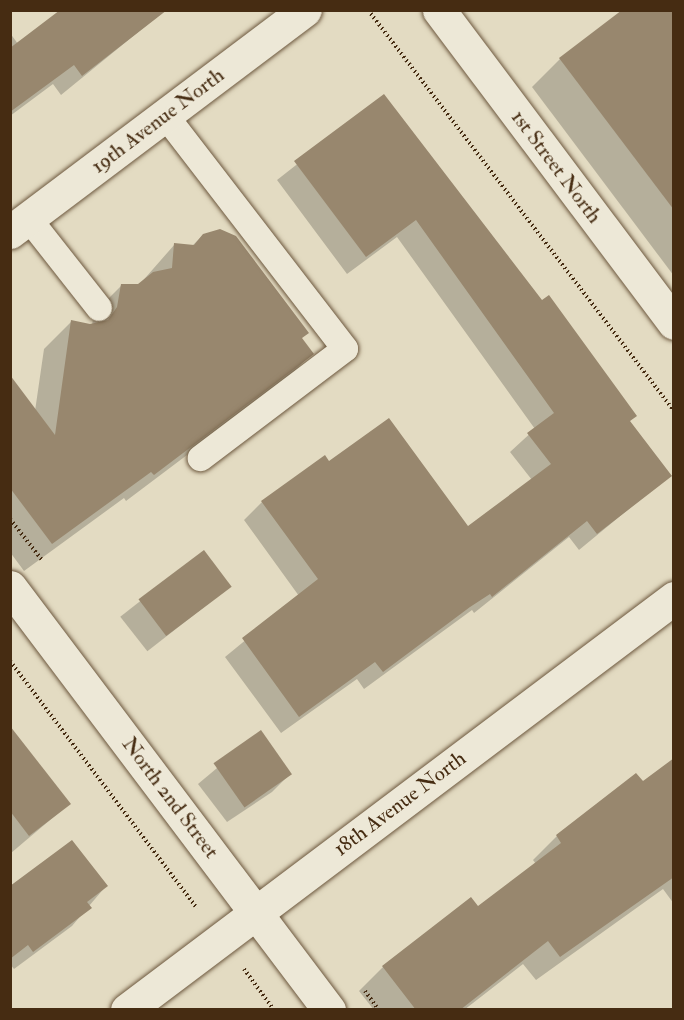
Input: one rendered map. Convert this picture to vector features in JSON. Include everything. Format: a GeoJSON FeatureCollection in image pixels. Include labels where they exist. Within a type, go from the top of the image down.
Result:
{"type":"FeatureCollection","features":[{"type":"Feature","properties":{"kind":"street","name":"19th Avenue North"},"geometry":{"type":"LineString","coordinates":[[20,225],[305,10]]}},
{"type":"Feature","properties":{"kind":"street","name":"1st Street North"},"geometry":{"type":"LineString","coordinates":[[439,10],[674,323]]}},
{"type":"Feature","properties":{"kind":"street","name":"North 2nd Street"},"geometry":{"type":"LineString","coordinates":[[10,587],[329,1010]]}},
{"type":"Feature","properties":{"kind":"street","name":"18th Avenue North"},"geometry":{"type":"LineString","coordinates":[[127,1010],[674,598]]}},
{"type":"Feature","properties":{"kind":"lane"},"geometry":{"type":"LineString","coordinates":[[165,115],[345,349],[201,458]]}},
{"type":"Feature","properties":{"kind":"lane"},"geometry":{"type":"LineString","coordinates":[[20,225],[99,308]]}},
{"type":"Feature","properties":{"kind":"path"},"geometry":{"type":"LineString","coordinates":[[368,10],[674,411]]}},
{"type":"Feature","properties":{"kind":"path"},"geometry":{"type":"LineString","coordinates":[[10,661],[274,1010]]}},
{"type":"Feature","properties":{"kind":"building"},"geometry":{"type":"Polygon","coordinates":[[[60,10],[167,10],[82,76],[74,65],[10,112],[10,48],[60,10]]]}},
{"type":"Feature","properties":{"kind":"building"},"geometry":{"type":"Polygon","coordinates":[[[622,10],[674,10],[674,210],[559,58],[622,10]]]}},
{"type":"Feature","properties":{"kind":"building"},"geometry":{"type":"Polygon","coordinates":[[[384,94],[542,300],[549,295],[637,416],[630,421],[672,476],[597,534],[587,521],[492,597],[490,594],[470,607],[383,672],[375,662],[299,717],[242,638],[318,579],[261,501],[325,455],[329,461],[389,418],[468,526],[551,464],[527,433],[554,413],[416,220],[366,257],[294,161],[384,94]]]}},
{"type":"Feature","properties":{"kind":"building"},"geometry":{"type":"Polygon","coordinates":[[[220,229],[236,236],[309,333],[302,338],[314,354],[154,475],[151,472],[52,544],[10,488],[10,375],[55,435],[71,320],[90,324],[108,320],[117,307],[121,284],[138,284],[153,272],[172,268],[174,243],[194,245],[203,234],[220,229]]]}},
{"type":"Feature","properties":{"kind":"building"},"geometry":{"type":"Polygon","coordinates":[[[204,550],[232,587],[166,636],[139,599],[204,550]]]}},
{"type":"Feature","properties":{"kind":"building"},"geometry":{"type":"Polygon","coordinates":[[[10,726],[71,804],[29,836],[10,811],[10,726]]]}},
{"type":"Feature","properties":{"kind":"building"},"geometry":{"type":"Polygon","coordinates":[[[261,730],[292,774],[244,808],[213,763],[261,730]]]}},
{"type":"Feature","properties":{"kind":"building"},"geometry":{"type":"Polygon","coordinates":[[[674,758],[674,877],[560,957],[548,941],[460,1010],[416,1010],[382,966],[471,897],[478,906],[561,843],[556,835],[636,773],[643,781],[674,758]]]}},
{"type":"Feature","properties":{"kind":"building"},"geometry":{"type":"Polygon","coordinates":[[[72,840],[108,886],[87,902],[92,908],[33,952],[28,945],[10,959],[10,886],[72,840]]]}}]}
